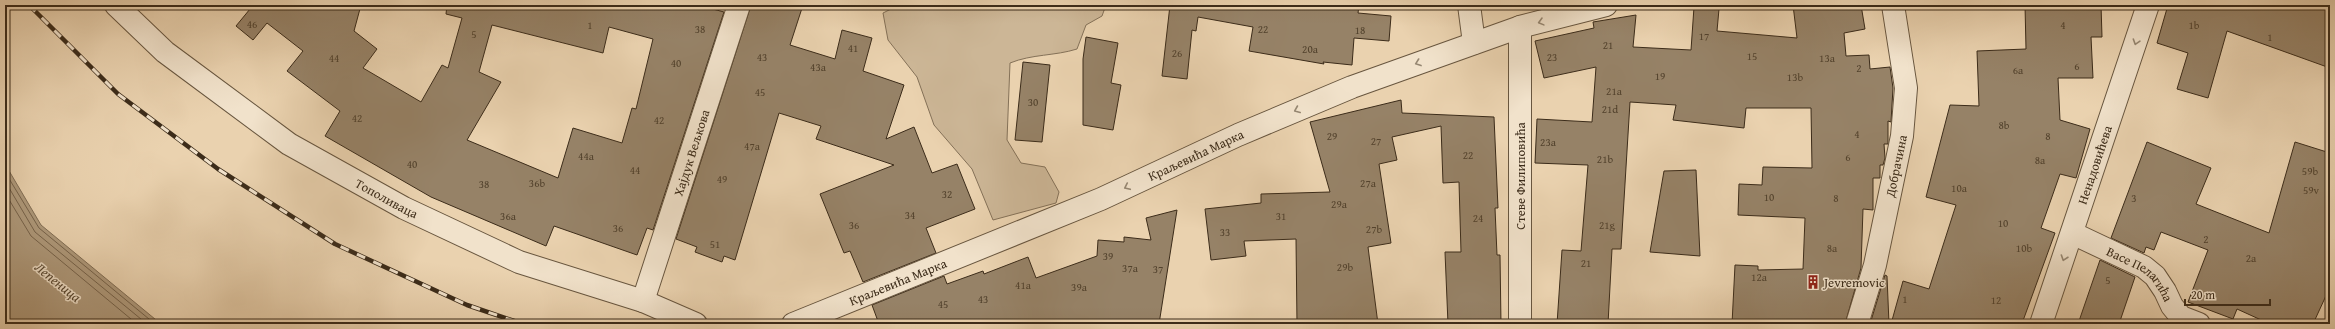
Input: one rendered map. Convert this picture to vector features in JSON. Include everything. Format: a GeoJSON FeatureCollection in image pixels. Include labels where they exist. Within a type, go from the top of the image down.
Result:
{"type":"FeatureCollection","features":[{"type":"Feature","properties":{"kind":"street","name":"Тополиваца"},"geometry":{"type":"LineString","coordinates":[[116,5],[171,56],[225,98],[303,151],[404,208],[519,262],[643,301],[696,324]]}},
{"type":"Feature","properties":{"kind":"street","name":"Хајдук Вељкова"},"geometry":{"type":"LineString","coordinates":[[643,301],[739,5]]}},
{"type":"Feature","properties":{"kind":"street"},"geometry":{"type":"LineString","coordinates":[[1469,5],[1474,43]]}},
{"type":"Feature","properties":{"kind":"street","name":"Краљевића Марка"},"geometry":{"type":"LineString","coordinates":[[793,324],[1101,199],[1238,136],[1352,87],[1520,27],[1606,5]]}},
{"type":"Feature","properties":{"kind":"street","name":"Добрачина"},"geometry":{"type":"LineString","coordinates":[[1857,324],[1875,265],[1902,136],[1906,88],[1893,5]]}},
{"type":"Feature","properties":{"kind":"street","name":"Ненадовићева"},"geometry":{"type":"LineString","coordinates":[[2041,324],[2148,5]]}},
{"type":"Feature","properties":{"kind":"street","name":"Стеве Филиповића"},"geometry":{"type":"LineString","coordinates":[[1520,27],[1520,324]]}},
{"type":"Feature","properties":{"kind":"street","name":"Васе Пелагића"},"geometry":{"type":"LineString","coordinates":[[2072,233],[2144,267],[2155,276],[2165,291],[2172,306],[2181,317],[2199,324]]}},
{"type":"Feature","properties":{"kind":"shaded area"},"geometry":{"type":"Polygon","coordinates":[[[899,5],[1106,5],[1102,16],[1086,25],[1077,49],[1027,58],[1010,63],[1007,140],[1021,163],[1045,167],[1059,192],[1056,203],[993,220],[972,169],[934,125],[917,77],[888,40],[883,13],[899,5]]]}},
{"type":"Feature","properties":{"kind":"water","name":"Лепеница"},"geometry":{"type":"Polygon","coordinates":[[[5,164],[41,225],[161,324],[5,324],[5,164]]]}},
{"type":"Feature","properties":{"kind":"building"},"geometry":{"type":"Polygon","coordinates":[[[245,5],[361,5],[354,31],[377,49],[363,68],[421,102],[442,65],[448,68],[462,18],[446,14],[447,5],[698,5],[724,12],[653,230],[647,228],[637,255],[554,226],[546,246],[431,197],[325,136],[340,111],[287,71],[303,51],[267,23],[253,40],[236,26],[250,9],[245,5]],[[492,25],[479,72],[501,82],[467,140],[558,178],[573,128],[622,143],[632,108],[636,109],[653,39],[609,27],[603,53],[492,25]]]}},
{"type":"Feature","properties":{"kind":"building"},"geometry":{"type":"Polygon","coordinates":[[[751,5],[803,5],[790,45],[835,59],[842,30],[872,38],[863,71],[904,85],[886,139],[914,127],[932,173],[957,164],[975,209],[926,228],[936,253],[863,282],[850,251],[844,253],[820,194],[894,165],[816,139],[821,126],[779,113],[735,260],[724,256],[722,262],[695,252],[697,247],[676,239],[751,5]]]}},
{"type":"Feature","properties":{"kind":"building"},"geometry":{"type":"Polygon","coordinates":[[[1170,5],[1359,5],[1358,13],[1391,16],[1389,41],[1354,38],[1352,65],[1323,62],[1324,64],[1249,51],[1253,27],[1198,17],[1196,31],[1192,30],[1187,79],[1162,76],[1170,5]]]}},
{"type":"Feature","properties":{"kind":"building"},"geometry":{"type":"Polygon","coordinates":[[[1793,5],[1861,5],[1865,29],[1844,33],[1846,56],[1869,55],[1870,69],[1890,67],[1893,88],[1891,122],[1888,121],[1888,144],[1884,144],[1885,158],[1883,165],[1880,165],[1880,178],[1873,178],[1873,210],[1863,209],[1861,268],[1845,324],[1732,324],[1735,265],[1758,266],[1758,270],[1803,269],[1805,218],[1738,215],[1739,184],[1762,185],[1763,167],[1812,168],[1811,108],[1746,108],[1744,128],[1673,120],[1676,105],[1630,102],[1621,249],[1612,249],[1608,324],[1557,324],[1562,250],[1581,251],[1588,165],[1535,163],[1537,119],[1592,122],[1596,67],[1544,78],[1535,41],[1594,28],[1593,22],[1636,15],[1633,47],[1691,50],[1694,7],[1719,9],[1717,31],[1797,38],[1793,5]]]}},
{"type":"Feature","properties":{"kind":"building"},"geometry":{"type":"Polygon","coordinates":[[[2025,5],[2101,5],[2102,37],[2091,37],[2093,78],[2058,78],[2060,120],[2090,129],[2076,178],[2060,174],[2041,228],[2055,233],[2024,318],[2021,324],[1891,324],[1903,281],[1929,289],[1956,205],[1926,197],[1950,105],[1979,106],[1977,51],[2026,49],[2025,5]]]}},
{"type":"Feature","properties":{"kind":"building"},"geometry":{"type":"Polygon","coordinates":[[[2168,5],[2330,5],[2330,68],[2227,31],[2208,98],[2177,89],[2188,53],[2157,43],[2168,5]]]}},
{"type":"Feature","properties":{"kind":"building"},"geometry":{"type":"Polygon","coordinates":[[[1086,37],[1118,43],[1111,83],[1121,85],[1113,130],[1083,125],[1083,59],[1086,37]]]}},
{"type":"Feature","properties":{"kind":"building"},"geometry":{"type":"Polygon","coordinates":[[[1023,62],[1050,65],[1042,142],[1015,140],[1023,62]]]}},
{"type":"Feature","properties":{"kind":"building"},"geometry":{"type":"Polygon","coordinates":[[[1401,100],[1402,113],[1494,117],[1498,208],[1495,208],[1497,255],[1500,255],[1501,324],[1448,324],[1445,252],[1461,252],[1459,182],[1443,183],[1441,126],[1392,137],[1397,160],[1379,164],[1391,243],[1368,247],[1378,324],[1297,324],[1296,239],[1244,241],[1246,256],[1211,260],[1205,209],[1261,203],[1261,194],[1330,192],[1310,122],[1401,100]]]}},
{"type":"Feature","properties":{"kind":"building"},"geometry":{"type":"Polygon","coordinates":[[[2147,142],[2211,168],[2196,204],[2269,233],[2295,142],[2330,153],[2330,287],[2313,324],[2270,324],[2237,309],[2233,319],[2188,302],[2208,250],[2161,232],[2154,250],[2146,247],[2144,253],[2111,238],[2147,142]]]}},
{"type":"Feature","properties":{"kind":"building"},"geometry":{"type":"Polygon","coordinates":[[[1696,170],[1700,256],[1650,252],[1664,171],[1696,170]]]}},
{"type":"Feature","properties":{"kind":"building"},"geometry":{"type":"Polygon","coordinates":[[[1177,210],[1159,324],[879,324],[872,305],[944,276],[947,284],[983,271],[984,274],[1028,257],[1036,278],[1097,256],[1098,240],[1124,242],[1124,237],[1151,240],[1146,218],[1177,210]]]}},
{"type":"Feature","properties":{"kind":"building"},"geometry":{"type":"Polygon","coordinates":[[[2100,260],[2135,277],[2119,324],[2078,324],[2100,260]]]}},
{"type":"Feature","properties":{"kind":"building"},"geometry":{"type":"Polygon","coordinates":[[[1885,275],[1887,276],[1889,324],[1870,324],[1885,275]]]}},
{"type":"Feature","properties":{"kind":"railway"},"geometry":{"type":"LineString","coordinates":[[29,5],[118,94],[218,169],[335,244],[467,305],[523,324]]}},
{"type":"Feature","properties":{"kind":"place","name":"Jevremovic"},"geometry":{"type":"Point","coordinates":[1813,282]}}]}
